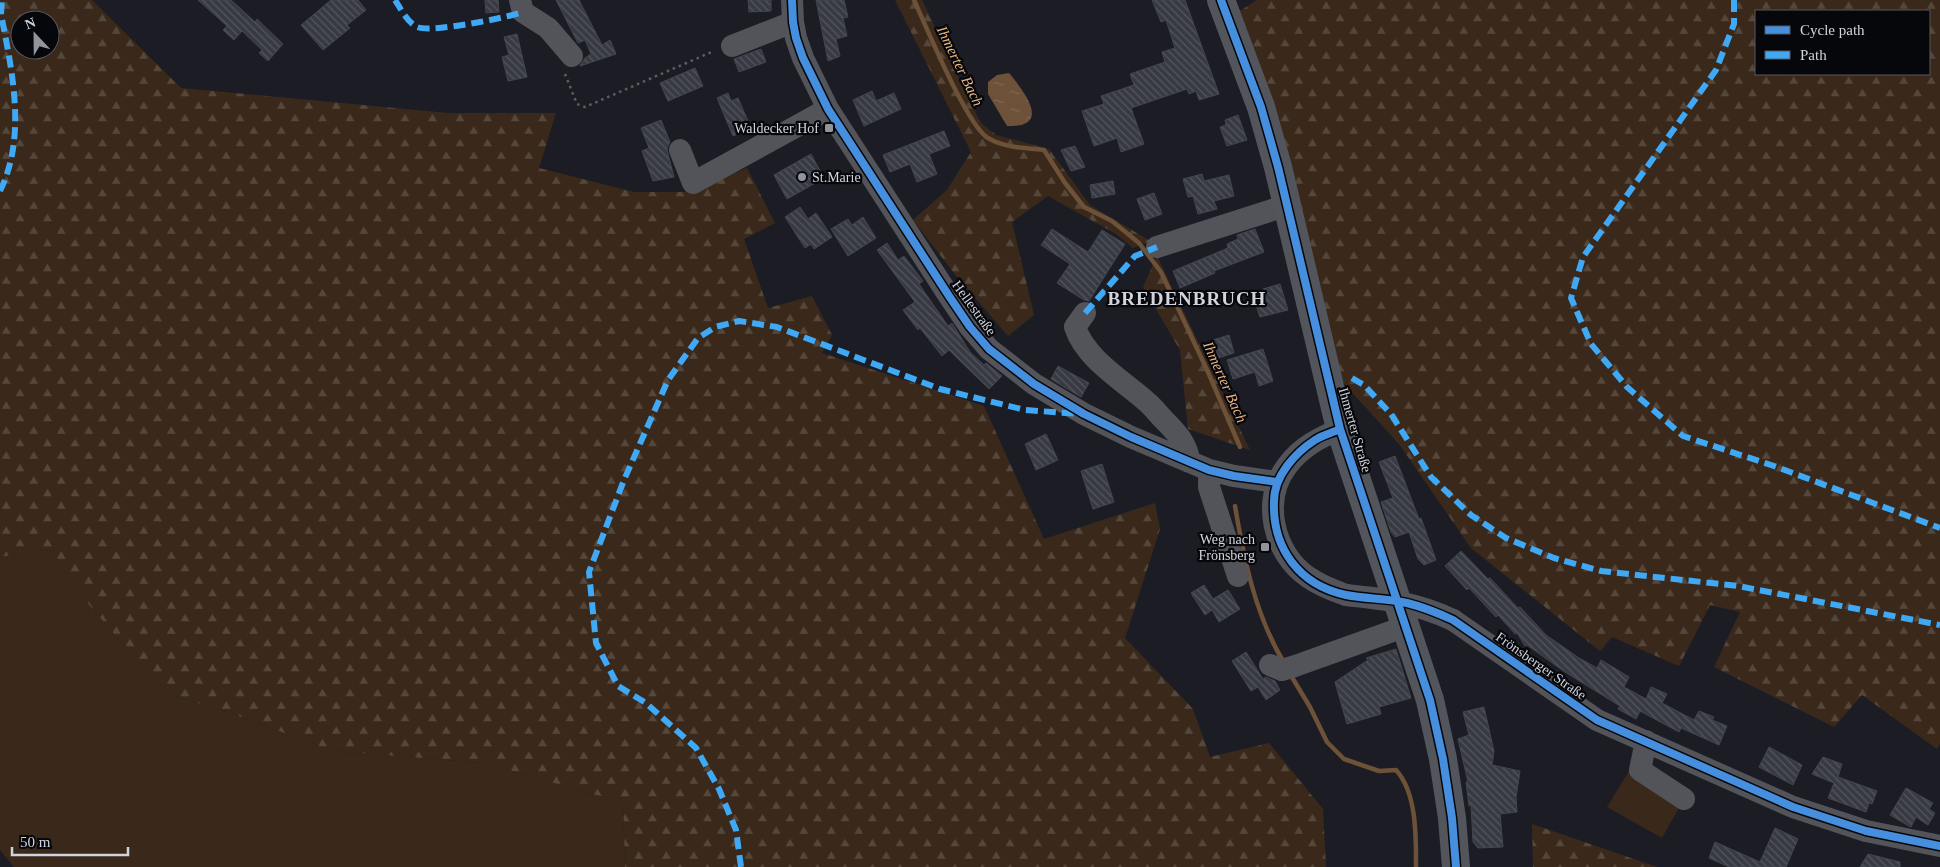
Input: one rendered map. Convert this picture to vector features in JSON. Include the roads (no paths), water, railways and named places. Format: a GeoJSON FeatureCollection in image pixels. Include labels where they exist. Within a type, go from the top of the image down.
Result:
{"type":"FeatureCollection","features":[{"type":"Feature","properties":{"kind":"main road","name":"Ihmerter Straße"},"geometry":{"type":"LineString","coordinates":[[1221,0],[1261,107],[1288,205],[1340,429],[1430,700],[1444,759],[1456,867]]}},
{"type":"Feature","properties":{"kind":"street","name":"Hellestraße"},"geometry":{"type":"LineString","coordinates":[[792,0],[796,38],[803,58],[828,109],[949,296],[970,327],[989,349],[1034,384],[1084,414],[1131,437],[1199,466],[1234,476],[1277,482]]}},
{"type":"Feature","properties":{"kind":"street"},"geometry":{"type":"LineString","coordinates":[[522,6],[548,28],[567,61]]}},
{"type":"Feature","properties":{"kind":"street"},"geometry":{"type":"LineString","coordinates":[[726,47],[793,22]]}},
{"type":"Feature","properties":{"kind":"street"},"geometry":{"type":"LineString","coordinates":[[680,150],[693,183],[828,109]]}},
{"type":"Feature","properties":{"kind":"street"},"geometry":{"type":"LineString","coordinates":[[1157,247],[1288,205]]}},
{"type":"Feature","properties":{"kind":"street"},"geometry":{"type":"LineString","coordinates":[[1086,313],[1075,327],[1079,339],[1102,364],[1150,405],[1172,428],[1199,466],[1209,487],[1238,576]]}},
{"type":"Feature","properties":{"kind":"street","name":"Frönsberger Straße"},"geometry":{"type":"LineString","coordinates":[[1340,429],[1316,439],[1299,453],[1287,466],[1277,482],[1274,497],[1274,524],[1279,541],[1286,554],[1307,577],[1346,595],[1406,603],[1431,610],[1453,620],[1597,720],[1792,807],[1866,831],[1940,846]]}},
{"type":"Feature","properties":{"kind":"street"},"geometry":{"type":"LineString","coordinates":[[1282,667],[1404,626]]}},
{"type":"Feature","properties":{"kind":"street"},"geometry":{"type":"LineString","coordinates":[[1646,742],[1640,770],[1684,799]]}},
{"type":"Feature","properties":{"kind":"water"},"geometry":{"type":"Polygon","coordinates":[[[1009,73],[1027,98],[1031,107],[1032,115],[1029,121],[1021,125],[1007,126],[988,94],[988,82],[997,75],[1009,73]]]}},
{"type":"Feature","properties":{"kind":"waterway","name":"Ihmerter Bach"},"geometry":{"type":"LineString","coordinates":[[914,0],[937,52],[969,115],[979,130],[988,138],[1001,144],[1044,150],[1065,183],[1084,207],[1112,221],[1139,243],[1161,272],[1208,372],[1240,447]]}},
{"type":"Feature","properties":{"kind":"waterway","name":"Ihmerter Bach"},"geometry":{"type":"LineString","coordinates":[[1235,506],[1252,586],[1265,624],[1283,661]]}},
{"type":"Feature","properties":{"kind":"waterway","name":"Ihmerter Bach"},"geometry":{"type":"LineString","coordinates":[[1290,674],[1310,707],[1327,742],[1344,759],[1379,771],[1396,770],[1403,780],[1412,803],[1414,816],[1416,867]]}},
{"type":"Feature","properties":{"kind":"place","name":"Waldecker Hof"},"geometry":{"type":"Point","coordinates":[829,128]}},
{"type":"Feature","properties":{"kind":"place","name":"St.Marie"},"geometry":{"type":"Point","coordinates":[802,177]}},
{"type":"Feature","properties":{"kind":"place","name":"Weg nach Frönsberg"},"geometry":{"type":"Point","coordinates":[1265,547]}},
{"type":"Feature","properties":{"kind":"district","name":"BREDENBRUCH"},"geometry":{"type":"Point","coordinates":[1187,298]}}]}
